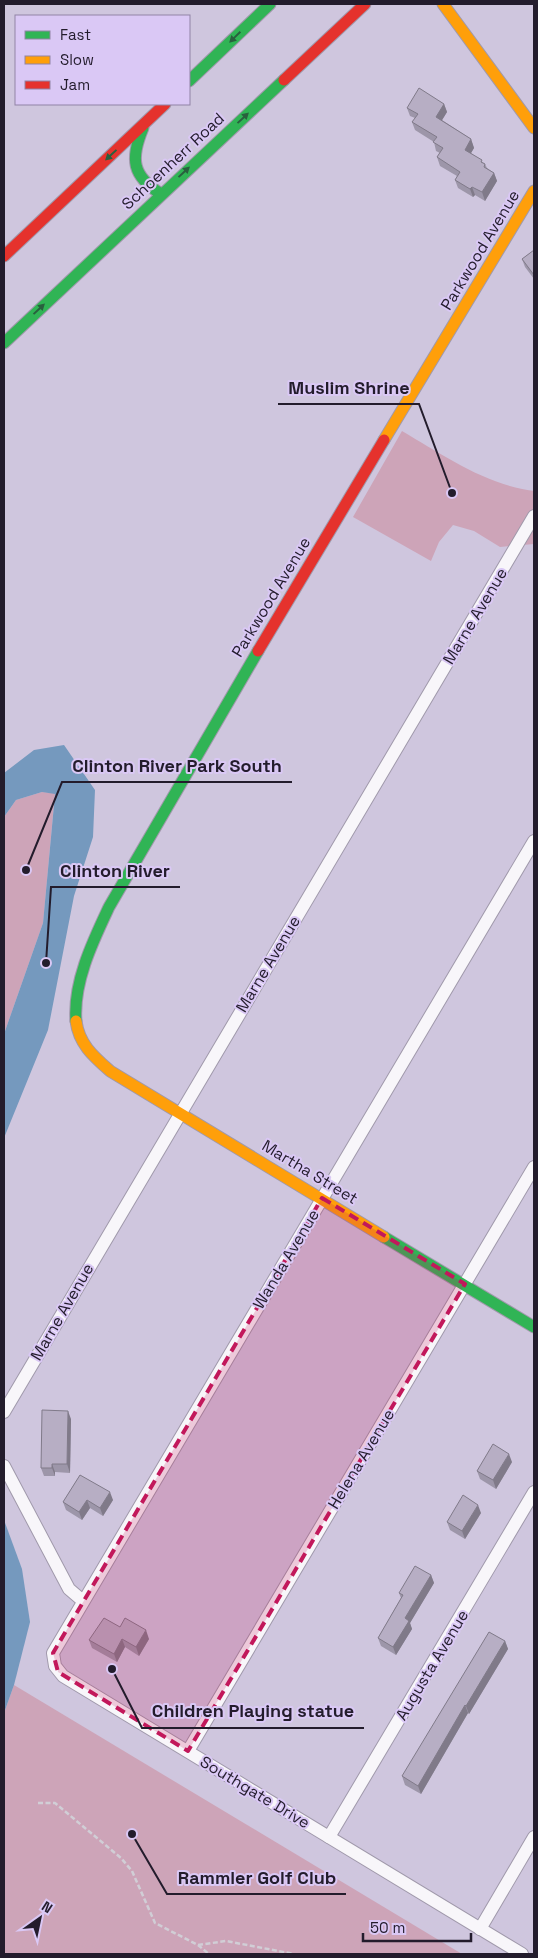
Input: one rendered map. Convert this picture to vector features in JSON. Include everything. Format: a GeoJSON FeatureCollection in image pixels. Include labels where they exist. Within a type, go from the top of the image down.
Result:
{"type":"FeatureCollection","features":[{"type":"Feature","properties":{"kind":"street"},"geometry":{"type":"LineString","coordinates":[[190,81],[270,4]]}},
{"type":"Feature","properties":{"kind":"street","name":"Schoenherr Road"},"geometry":{"type":"LineString","coordinates":[[4,343],[365,4]]}},
{"type":"Feature","properties":{"kind":"street"},"geometry":{"type":"LineString","coordinates":[[443,4],[534,128]]}},
{"type":"Feature","properties":{"kind":"street"},"geometry":{"type":"LineString","coordinates":[[4,256],[164,105]]}},
{"type":"Feature","properties":{"kind":"street"},"geometry":{"type":"LineString","coordinates":[[147,122],[136,142],[135,166],[145,183],[162,194]]}},
{"type":"Feature","properties":{"kind":"street","name":"Parkwood Avenue"},"geometry":{"type":"LineString","coordinates":[[78,1035],[79,992],[87,960],[99,927],[117,892],[307,568],[534,191]]}},
{"type":"Feature","properties":{"kind":"street","name":"Marne Avenue"},"geometry":{"type":"LineString","coordinates":[[4,1412],[534,516]]}},
{"type":"Feature","properties":{"kind":"street","name":"Wanda Avenue"},"geometry":{"type":"LineString","coordinates":[[83,1601],[534,841]]}},
{"type":"Feature","properties":{"kind":"street","name":"Martha Street"},"geometry":{"type":"LineString","coordinates":[[78,1035],[85,1046],[110,1071],[534,1327]]}},
{"type":"Feature","properties":{"kind":"street","name":"Helena Avenue"},"geometry":{"type":"LineString","coordinates":[[188,1751],[534,1166]]}},
{"type":"Feature","properties":{"kind":"street"},"geometry":{"type":"LineString","coordinates":[[4,1466],[68,1589],[83,1601]]}},
{"type":"Feature","properties":{"kind":"street","name":"Augusta Avenue"},"geometry":{"type":"LineString","coordinates":[[329,1837],[534,1492]]}},
{"type":"Feature","properties":{"kind":"street","name":"Southgate Drive"},"geometry":{"type":"LineString","coordinates":[[83,1601],[52,1653],[58,1672],[522,1954]]}},
{"type":"Feature","properties":{"kind":"street"},"geometry":{"type":"LineString","coordinates":[[480,1929],[534,1837]]}},
{"type":"Feature","properties":{"kind":"path"},"geometry":{"type":"LineString","coordinates":[[38,1803],[55,1803],[121,1858],[132,1871],[155,1923],[198,1944],[208,1954]]}},
{"type":"Feature","properties":{"kind":"path"},"geometry":{"type":"LineString","coordinates":[[198,1944],[226,1941],[294,1954]]}},
{"type":"Feature","properties":{"kind":"highlighted area"},"geometry":{"type":"Polygon","coordinates":[[[322,1198],[465,1284],[188,1751],[58,1672],[53,1653],[322,1198]]]}},
{"type":"Feature","properties":{"kind":"shaded area"},"geometry":{"type":"Polygon","coordinates":[[[402,431],[482,476],[516,488],[534,491],[534,544],[500,547],[474,531],[453,525],[439,542],[431,561],[353,517],[402,431]]]}},
{"type":"Feature","properties":{"kind":"shaded area"},"geometry":{"type":"Polygon","coordinates":[[[42,792],[55,793],[43,923],[4,1034],[4,817],[16,800],[42,792]]]}},
{"type":"Feature","properties":{"kind":"shaded area"},"geometry":{"type":"Polygon","coordinates":[[[14,1685],[462,1954],[4,1954],[4,1713],[14,1685]]]}},
{"type":"Feature","properties":{"kind":"water"},"geometry":{"type":"Polygon","coordinates":[[[64,745],[95,790],[93,837],[74,896],[48,1030],[4,1138],[4,1034],[43,923],[55,794],[42,792],[16,800],[4,817],[4,773],[34,750],[64,745]]]}},
{"type":"Feature","properties":{"kind":"water"},"geometry":{"type":"Polygon","coordinates":[[[4,1520],[22,1569],[30,1622],[14,1685],[4,1713],[4,1520]]]}},
{"type":"Feature","properties":{"kind":"building"},"geometry":{"type":"Polygon","coordinates":[[[419,88],[444,104],[436,117],[471,139],[465,150],[482,160],[481,162],[485,164],[484,167],[494,173],[482,192],[472,187],[470,189],[455,180],[460,172],[437,157],[443,148],[433,142],[437,137],[412,122],[418,114],[407,108],[419,88]]]}},
{"type":"Feature","properties":{"kind":"building"},"geometry":{"type":"Polygon","coordinates":[[[534,250],[534,275],[522,259],[534,250]]]}},
{"type":"Feature","properties":{"kind":"building"},"geometry":{"type":"Polygon","coordinates":[[[42,1410],[68,1411],[67,1464],[52,1464],[52,1468],[41,1468],[42,1410]]]}},
{"type":"Feature","properties":{"kind":"building"},"geometry":{"type":"Polygon","coordinates":[[[493,1444],[509,1454],[493,1480],[477,1471],[493,1444]]]}},
{"type":"Feature","properties":{"kind":"building"},"geometry":{"type":"Polygon","coordinates":[[[80,1475],[110,1492],[100,1508],[87,1500],[79,1512],[63,1502],[80,1475]]]}},
{"type":"Feature","properties":{"kind":"building"},"geometry":{"type":"Polygon","coordinates":[[[463,1495],[478,1505],[462,1531],[447,1522],[463,1495]]]}},
{"type":"Feature","properties":{"kind":"building"},"geometry":{"type":"Polygon","coordinates":[[[415,1566],[431,1575],[405,1618],[409,1621],[393,1647],[378,1638],[403,1595],[399,1593],[415,1566]]]}},
{"type":"Feature","properties":{"kind":"building"},"geometry":{"type":"Polygon","coordinates":[[[104,1618],[120,1627],[125,1618],[146,1630],[136,1647],[122,1639],[114,1654],[89,1640],[104,1618]]]}},
{"type":"Feature","properties":{"kind":"building"},"geometry":{"type":"Polygon","coordinates":[[[489,1632],[505,1641],[418,1786],[402,1776],[489,1632]]]}},
{"type":"Feature","properties":{"kind":"traffic: fast"},"geometry":{"type":"LineString","coordinates":[[190,80],[270,4]]}},
{"type":"Feature","properties":{"kind":"traffic: fast"},"geometry":{"type":"LineString","coordinates":[[4,343],[284,80]]}},
{"type":"Feature","properties":{"kind":"traffic: fast"},"geometry":{"type":"LineString","coordinates":[[143,128],[136,149],[136,166],[144,180],[161,194]]}},
{"type":"Feature","properties":{"kind":"traffic: fast"},"geometry":{"type":"LineString","coordinates":[[76,1021],[78,992],[85,962],[109,907],[258,651]]}},
{"type":"Feature","properties":{"kind":"traffic: fast"},"geometry":{"type":"LineString","coordinates":[[384,1237],[534,1327]]}},
{"type":"Feature","properties":{"kind":"traffic: slow"},"geometry":{"type":"LineString","coordinates":[[443,4],[534,128]]}},
{"type":"Feature","properties":{"kind":"traffic: slow"},"geometry":{"type":"LineString","coordinates":[[384,440],[534,191]]}},
{"type":"Feature","properties":{"kind":"traffic: slow"},"geometry":{"type":"LineString","coordinates":[[76,1021],[84,1043],[93,1055],[110,1071],[384,1237]]}},
{"type":"Feature","properties":{"kind":"traffic: jam"},"geometry":{"type":"LineString","coordinates":[[284,80],[365,4]]}},
{"type":"Feature","properties":{"kind":"traffic: jam"},"geometry":{"type":"LineString","coordinates":[[4,256],[164,105]]}},
{"type":"Feature","properties":{"kind":"traffic: jam"},"geometry":{"type":"LineString","coordinates":[[258,651],[384,440]]}},
{"type":"Feature","properties":{"kind":"place","name":"Muslim Shrine"},"geometry":{"type":"Point","coordinates":[452,493]}},
{"type":"Feature","properties":{"kind":"place","name":"Clinton River Park South"},"geometry":{"type":"Point","coordinates":[26,870]}},
{"type":"Feature","properties":{"kind":"place","name":"Clinton River"},"geometry":{"type":"Point","coordinates":[46,963]}},
{"type":"Feature","properties":{"kind":"place","name":"Children Playing statue"},"geometry":{"type":"Point","coordinates":[112,1669]}},
{"type":"Feature","properties":{"kind":"place","name":"Rammler Golf Club"},"geometry":{"type":"Point","coordinates":[132,1834]}}]}
